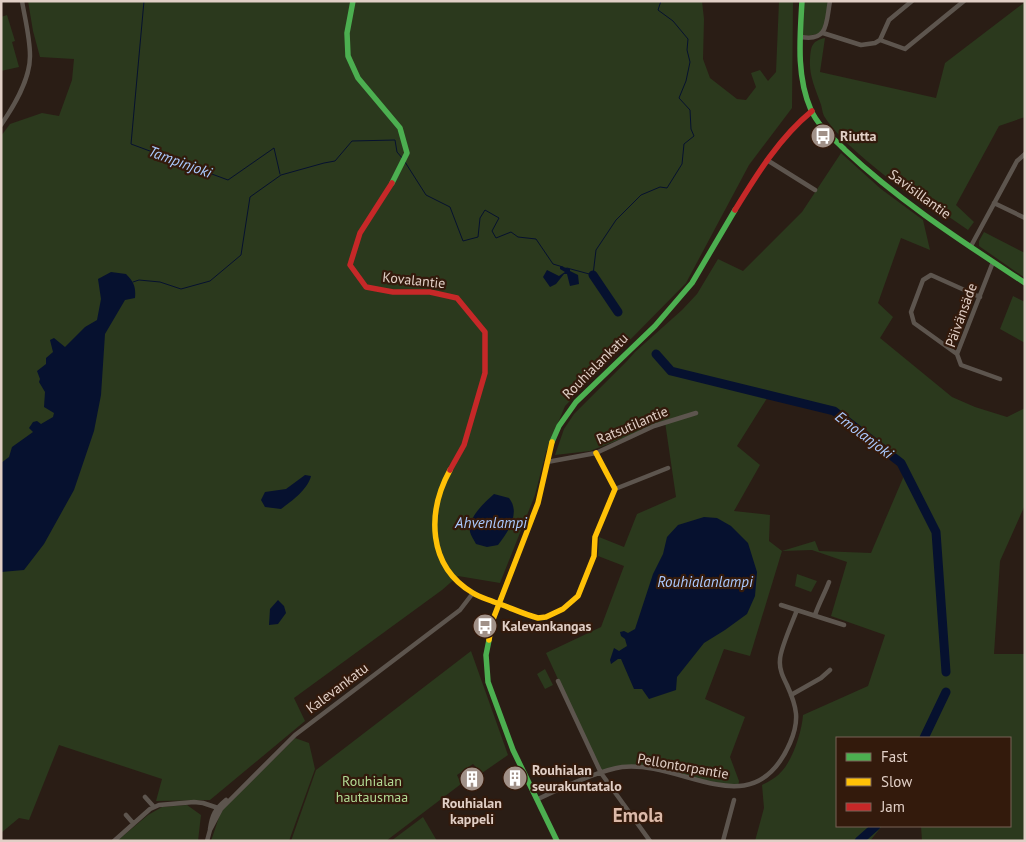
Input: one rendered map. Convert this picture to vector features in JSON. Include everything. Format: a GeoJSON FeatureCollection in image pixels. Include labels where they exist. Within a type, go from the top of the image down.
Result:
{"type":"FeatureCollection","features":[{"type":"Feature","properties":{"kind":"street"},"geometry":{"type":"LineString","coordinates":[[1,125],[17,98],[30,56],[22,1]]}},
{"type":"Feature","properties":{"kind":"street","name":"Kovalantie"},"geometry":{"type":"LineString","coordinates":[[353,1],[347,33],[348,56],[358,78],[400,128],[407,153],[393,181],[360,233],[350,265],[366,287],[393,292],[430,292],[458,298],[485,332],[482,383],[464,445],[448,474],[436,507],[434,523],[435,540],[445,567],[473,593],[538,618],[546,617],[571,604],[578,596],[594,556],[594,537],[615,489]]}},
{"type":"Feature","properties":{"kind":"street"},"geometry":{"type":"LineString","coordinates":[[802,1],[801,75],[812,111]]}},
{"type":"Feature","properties":{"kind":"street"},"geometry":{"type":"LineString","coordinates":[[801,38],[816,37],[823,33],[830,1]]}},
{"type":"Feature","properties":{"kind":"street"},"geometry":{"type":"LineString","coordinates":[[823,33],[861,45],[875,44],[880,40],[889,20],[912,1]]}},
{"type":"Feature","properties":{"kind":"street"},"geometry":{"type":"LineString","coordinates":[[880,40],[905,50],[964,1]]}},
{"type":"Feature","properties":{"kind":"street","name":"Rouhialankatu"},"geometry":{"type":"LineString","coordinates":[[556,841],[514,750],[488,682],[486,655],[492,622],[498,603],[538,503],[547,462],[559,426],[570,409],[655,326],[692,283],[745,193],[767,160],[796,124],[812,111]]}},
{"type":"Feature","properties":{"kind":"street","name":"Savisillantie"},"geometry":{"type":"LineString","coordinates":[[812,111],[834,139],[882,182],[1025,283]]}},
{"type":"Feature","properties":{"kind":"street"},"geometry":{"type":"LineString","coordinates":[[971,246],[1018,161],[1025,154]]}},
{"type":"Feature","properties":{"kind":"street"},"geometry":{"type":"LineString","coordinates":[[767,160],[815,190]]}},
{"type":"Feature","properties":{"kind":"street"},"geometry":{"type":"LineString","coordinates":[[994,203],[1025,218]]}},
{"type":"Feature","properties":{"kind":"street","name":"Päivänsäde"},"geometry":{"type":"LineString","coordinates":[[993,262],[957,354],[961,365],[1000,379]]}},
{"type":"Feature","properties":{"kind":"street"},"geometry":{"type":"LineString","coordinates":[[957,354],[914,323],[911,312],[923,280],[931,275],[980,297]]}},
{"type":"Feature","properties":{"kind":"street","name":"Ratsutilantie"},"geometry":{"type":"LineString","coordinates":[[547,462],[596,453],[654,426],[696,413]]}},
{"type":"Feature","properties":{"kind":"street"},"geometry":{"type":"LineString","coordinates":[[596,453],[615,489],[668,468]]}},
{"type":"Feature","properties":{"kind":"street"},"geometry":{"type":"LineString","coordinates":[[815,615],[829,582]]}},
{"type":"Feature","properties":{"kind":"street","name":"Kalevankatu"},"geometry":{"type":"LineString","coordinates":[[219,808],[303,728],[460,610],[473,593]]}},
{"type":"Feature","properties":{"kind":"street"},"geometry":{"type":"LineString","coordinates":[[781,605],[844,625]]}},
{"type":"Feature","properties":{"kind":"street","name":"Pellontorpantie"},"geometry":{"type":"LineString","coordinates":[[538,799],[601,772],[623,767],[652,769],[715,784],[738,787],[749,785],[770,773],[780,762],[790,742],[795,726],[796,707],[781,673],[780,659],[797,610]]}},
{"type":"Feature","properties":{"kind":"street"},"geometry":{"type":"LineString","coordinates":[[791,695],[821,678],[830,670]]}},
{"type":"Feature","properties":{"kind":"street"},"geometry":{"type":"LineString","coordinates":[[558,680],[601,772],[650,841]]}},
{"type":"Feature","properties":{"kind":"street"},"geometry":{"type":"LineString","coordinates":[[145,797],[154,807]]}},
{"type":"Feature","properties":{"kind":"street"},"geometry":{"type":"LineString","coordinates":[[723,841],[734,800]]}},
{"type":"Feature","properties":{"kind":"street"},"geometry":{"type":"LineString","coordinates":[[114,841],[154,807],[194,802],[219,808],[212,818],[207,841]]}},
{"type":"Feature","properties":{"kind":"street"},"geometry":{"type":"LineString","coordinates":[[126,815],[133,823]]}},
{"type":"Feature","properties":{"kind":"green space"},"geometry":{"type":"Polygon","coordinates":[[[28,1],[702,1],[704,19],[703,59],[710,78],[737,99],[746,100],[756,87],[751,73],[760,70],[768,81],[776,72],[779,1],[793,1],[792,108],[749,165],[686,283],[565,406],[546,452],[535,495],[500,583],[458,576],[442,590],[294,698],[305,721],[210,800],[156,801],[162,779],[59,745],[29,820],[19,818],[1,833],[1,136],[10,124],[42,113],[59,116],[72,80],[74,59],[40,57],[28,1]]]}},
{"type":"Feature","properties":{"kind":"green space"},"geometry":{"type":"Polygon","coordinates":[[[802,1],[830,1],[823,33],[801,37],[802,1]]]}},
{"type":"Feature","properties":{"kind":"green space"},"geometry":{"type":"Polygon","coordinates":[[[1025,2],[1025,117],[999,126],[956,205],[974,222],[968,230],[907,188],[904,191],[861,156],[831,126],[823,114],[811,76],[811,48],[814,43],[825,38],[820,72],[936,98],[945,63],[1025,2]]]}},
{"type":"Feature","properties":{"kind":"green space"},"geometry":{"type":"Polygon","coordinates":[[[7,15],[15,41],[12,42],[19,67],[1,71],[1,17],[7,15]]]}},
{"type":"Feature","properties":{"kind":"green space"},"geometry":{"type":"Polygon","coordinates":[[[841,153],[881,189],[923,220],[930,250],[901,238],[878,303],[893,317],[880,338],[952,397],[975,407],[1007,417],[1025,408],[1025,505],[1000,561],[994,654],[1025,654],[1025,841],[922,841],[921,827],[1011,827],[1011,737],[836,737],[836,827],[881,827],[870,841],[755,841],[764,808],[762,785],[778,775],[786,766],[799,737],[803,715],[868,686],[885,635],[831,616],[847,562],[812,550],[782,551],[750,656],[724,649],[705,699],[745,717],[730,757],[739,781],[738,787],[652,769],[623,767],[601,773],[546,653],[601,627],[624,566],[598,556],[599,537],[624,547],[637,514],[676,497],[665,422],[590,451],[555,455],[564,429],[574,414],[635,352],[697,294],[718,259],[743,271],[802,212],[841,153]],[[769,395],[737,446],[760,465],[734,511],[770,515],[769,541],[782,551],[815,541],[819,551],[871,553],[903,478],[901,463],[834,411],[769,395]]]}},
{"type":"Feature","properties":{"kind":"green space"},"geometry":{"type":"Polygon","coordinates":[[[984,232],[1025,253],[1025,278],[979,246],[979,241],[984,232]]]}},
{"type":"Feature","properties":{"kind":"green space"},"geometry":{"type":"Polygon","coordinates":[[[1013,296],[1025,302],[1025,343],[1000,329],[1013,296]]]}},
{"type":"Feature","properties":{"kind":"green space"},"geometry":{"type":"Polygon","coordinates":[[[797,574],[817,581],[811,592],[795,586],[797,574]]]}},
{"type":"Feature","properties":{"kind":"green space","name":"Rouhialan hautausmaa"},"geometry":{"type":"Polygon","coordinates":[[[471,651],[508,755],[482,773],[473,764],[457,775],[461,784],[386,841],[291,841],[316,770],[471,651]]]}},
{"type":"Feature","properties":{"kind":"green space"},"geometry":{"type":"Polygon","coordinates":[[[545,669],[553,685],[545,689],[537,674],[545,669]]]}},
{"type":"Feature","properties":{"kind":"green space"},"geometry":{"type":"Polygon","coordinates":[[[295,738],[309,743],[315,769],[289,841],[211,841],[221,811],[295,738]]]}},
{"type":"Feature","properties":{"kind":"green space"},"geometry":{"type":"Polygon","coordinates":[[[187,805],[201,815],[198,841],[117,841],[148,815],[162,807],[187,805]]]}},
{"type":"Feature","properties":{"kind":"green space"},"geometry":{"type":"Polygon","coordinates":[[[423,817],[437,841],[391,841],[423,817]]]}},
{"type":"Feature","properties":{"kind":"water"},"geometry":{"type":"Polygon","coordinates":[[[560,266],[570,269],[570,271],[578,275],[579,284],[570,286],[567,274],[564,274],[556,284],[550,287],[543,277],[547,270],[559,276],[565,272],[560,269],[560,266]]]}},
{"type":"Feature","properties":{"kind":"water"},"geometry":{"type":"Polygon","coordinates":[[[111,272],[126,274],[129,277],[134,285],[135,298],[125,300],[105,334],[101,395],[94,431],[74,490],[44,544],[24,570],[1,572],[1,463],[9,457],[12,447],[33,432],[29,428],[33,422],[37,421],[41,424],[53,417],[54,413],[44,407],[45,392],[39,382],[40,379],[37,371],[46,364],[46,358],[53,352],[50,340],[54,338],[65,347],[85,327],[97,320],[101,299],[98,279],[111,272]]]}},
{"type":"Feature","properties":{"kind":"water"},"geometry":{"type":"Polygon","coordinates":[[[305,475],[311,476],[307,486],[290,502],[281,509],[265,507],[261,500],[265,492],[286,489],[305,475]]]}},
{"type":"Feature","properties":{"kind":"water","name":"Ahvenlampi"},"geometry":{"type":"Polygon","coordinates":[[[494,494],[509,498],[514,510],[512,522],[498,545],[487,547],[476,544],[470,534],[470,526],[477,511],[494,494]]]}},
{"type":"Feature","properties":{"kind":"water","name":"Rouhialanlampi"},"geometry":{"type":"Polygon","coordinates":[[[704,517],[717,518],[731,526],[748,543],[757,572],[755,596],[747,614],[704,643],[677,677],[676,690],[649,699],[642,689],[634,689],[621,659],[611,664],[610,660],[614,648],[619,651],[627,646],[620,632],[628,633],[635,629],[653,574],[663,554],[667,537],[678,525],[704,517]]]}},
{"type":"Feature","properties":{"kind":"water"},"geometry":{"type":"Polygon","coordinates":[[[278,600],[284,606],[286,613],[278,624],[269,625],[270,609],[278,600]]]}},
{"type":"Feature","properties":{"kind":"waterway","name":"Tampinjoki"},"geometry":{"type":"LineString","coordinates":[[144,1],[131,144],[228,180],[274,148],[280,174]]}},
{"type":"Feature","properties":{"kind":"waterway"},"geometry":{"type":"LineString","coordinates":[[567,268],[593,275],[596,250],[616,220],[641,195],[660,187],[667,188],[682,164],[684,144],[694,136],[691,129],[690,110],[679,98],[686,81],[690,62],[687,50],[688,39],[673,21],[658,10],[661,1]]}},
{"type":"Feature","properties":{"kind":"waterway"},"geometry":{"type":"LineString","coordinates":[[133,282],[139,280],[160,282],[181,289],[210,281],[241,255],[250,197],[281,175],[335,161],[352,141],[395,140],[397,152],[403,159]]}},
{"type":"Feature","properties":{"kind":"waterway"},"geometry":{"type":"LineString","coordinates":[[405,162],[426,195],[450,207],[463,241],[478,237],[480,218],[485,210],[499,218],[492,231],[496,238],[511,232],[518,237],[536,239],[553,264],[563,267]]}},
{"type":"Feature","properties":{"kind":"waterway"},"geometry":{"type":"LineString","coordinates":[[593,275],[618,312]]}},
{"type":"Feature","properties":{"kind":"waterway","name":"Emolanjoki"},"geometry":{"type":"LineString","coordinates":[[656,354],[671,371],[834,411],[901,463],[936,532],[946,672]]}},
{"type":"Feature","properties":{"kind":"waterway","name":"Emolanjoki"},"geometry":{"type":"LineString","coordinates":[[924,737],[946,692]]}},
{"type":"Feature","properties":{"kind":"waterway"},"geometry":{"type":"LineString","coordinates":[[859,841],[875,827]]}},
{"type":"Feature","properties":{"kind":"traffic: fast"},"geometry":{"type":"LineString","coordinates":[[353,1],[347,33],[348,56],[358,78],[400,128],[407,153],[392,183]]}},
{"type":"Feature","properties":{"kind":"traffic: fast"},"geometry":{"type":"LineString","coordinates":[[802,1],[800,56],[803,84],[811,110],[822,127],[866,169],[909,204],[1025,283]]}},
{"type":"Feature","properties":{"kind":"traffic: fast"},"geometry":{"type":"LineString","coordinates":[[552,442],[559,426],[576,402],[655,326],[692,283],[735,210]]}},
{"type":"Feature","properties":{"kind":"traffic: fast"},"geometry":{"type":"LineString","coordinates":[[489,640],[486,655],[488,682],[513,750],[557,841]]}},
{"type":"Feature","properties":{"kind":"traffic: slow"},"geometry":{"type":"LineString","coordinates":[[489,640],[492,622],[538,503],[552,442]]}},
{"type":"Feature","properties":{"kind":"traffic: slow"},"geometry":{"type":"LineString","coordinates":[[450,470],[442,486],[435,520],[439,553],[447,568],[458,582],[475,594],[538,618],[546,617],[563,609],[578,596],[594,556],[595,537],[615,489],[596,453]]}},
{"type":"Feature","properties":{"kind":"traffic: jam"},"geometry":{"type":"LineString","coordinates":[[735,210],[779,144],[812,111]]}},
{"type":"Feature","properties":{"kind":"traffic: jam"},"geometry":{"type":"LineString","coordinates":[[392,183],[360,233],[350,265],[366,287],[393,292],[430,292],[457,298],[485,332],[485,373],[464,445],[450,470]]}},
{"type":"Feature","properties":{"kind":"place","name":"Riutta"},"geometry":{"type":"Point","coordinates":[823,136]}},
{"type":"Feature","properties":{"kind":"place","name":"Kalevankangas"},"geometry":{"type":"Point","coordinates":[485,626]}},
{"type":"Feature","properties":{"kind":"place","name":"Rouhialan seurakuntatalo"},"geometry":{"type":"Point","coordinates":[515,778]}},
{"type":"Feature","properties":{"kind":"place","name":"Rouhialan kappeli"},"geometry":{"type":"Point","coordinates":[472,779]}},
{"type":"Feature","properties":{"kind":"district","name":"Emola"},"geometry":{"type":"Point","coordinates":[638,815]}}]}
